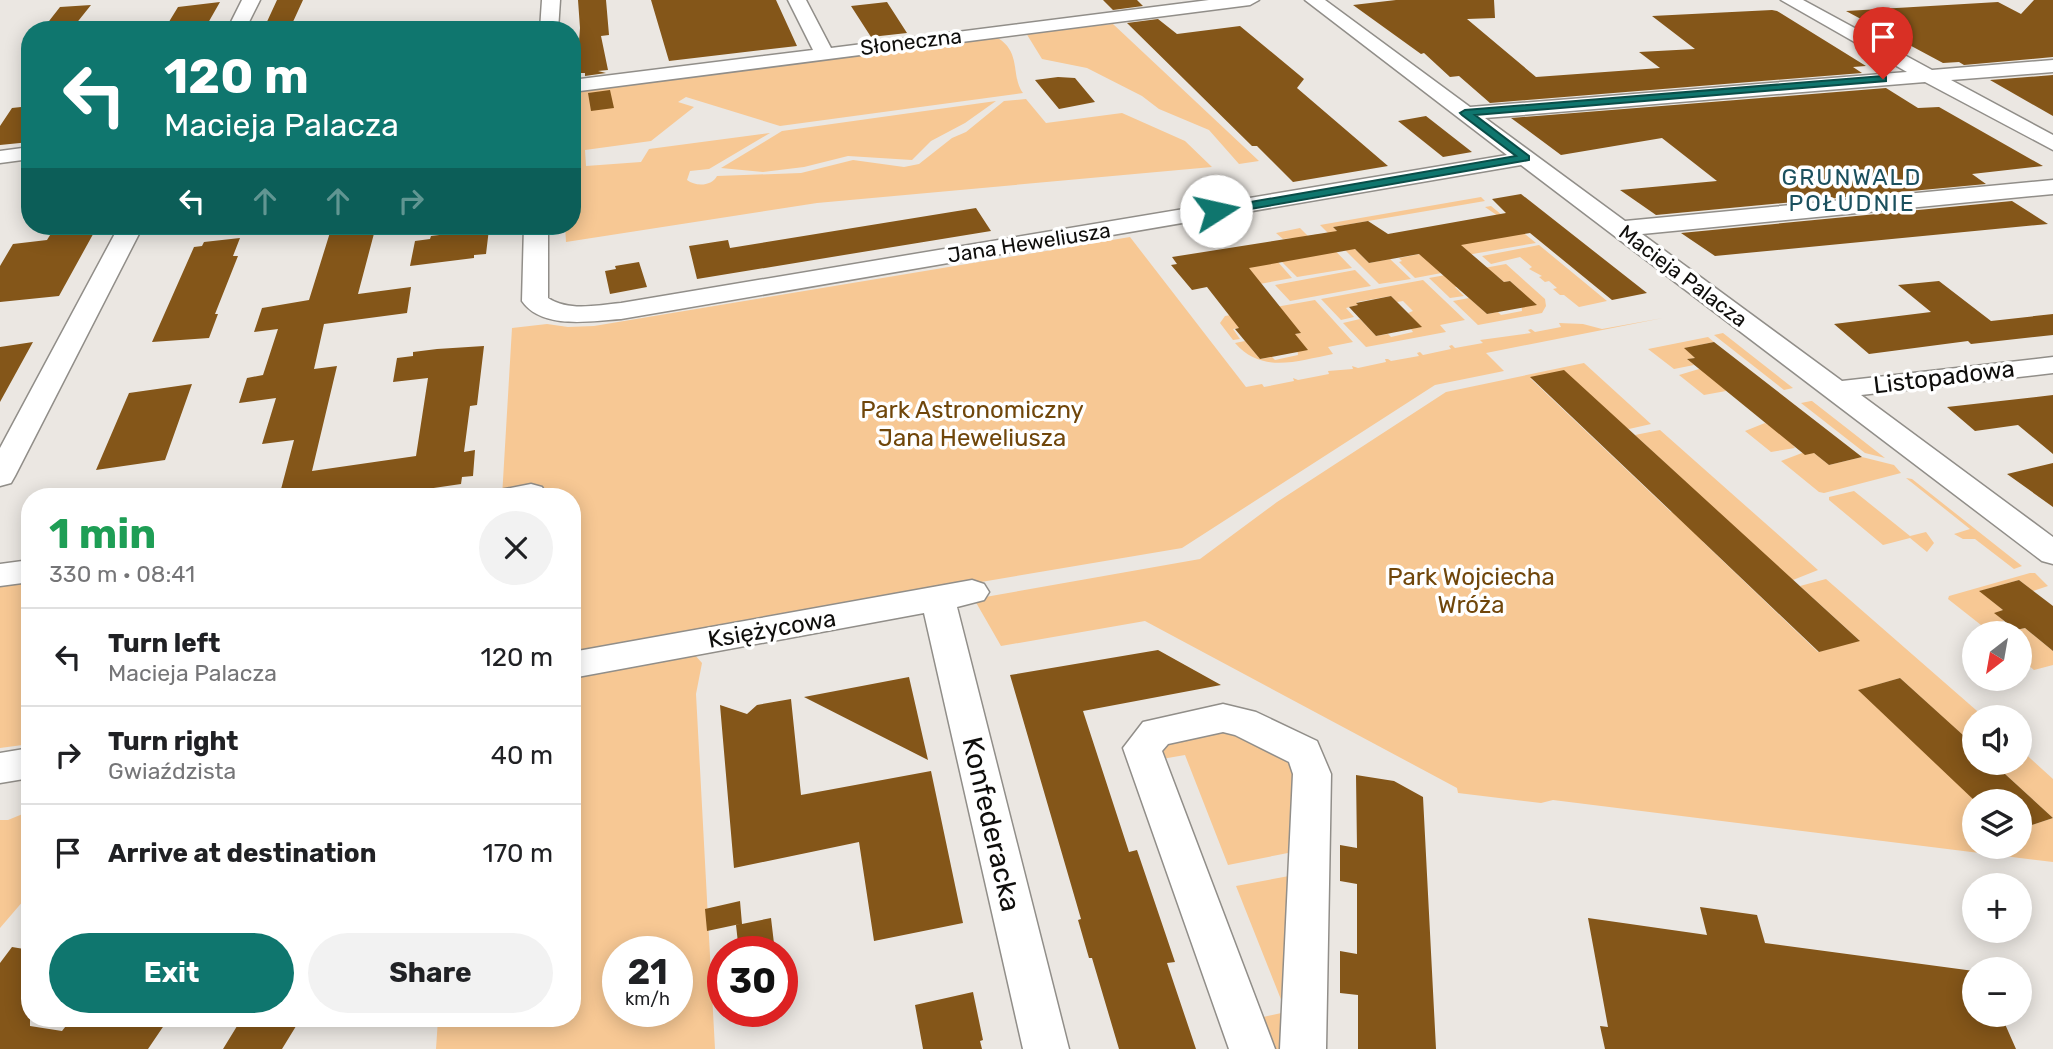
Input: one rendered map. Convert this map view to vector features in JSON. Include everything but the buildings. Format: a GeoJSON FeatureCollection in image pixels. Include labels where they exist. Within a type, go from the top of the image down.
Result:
{"type":"FeatureCollection","features":[{"type":"Feature","properties":{"kind":"street"},"geometry":{"type":"LineString","coordinates":[[240,21],[251,0]]}},
{"type":"Feature","properties":{"kind":"street"},"geometry":{"type":"LineString","coordinates":[[550,21],[551,0]]}},
{"type":"Feature","properties":{"kind":"street"},"geometry":{"type":"LineString","coordinates":[[797,0],[824,53]]}},
{"type":"Feature","properties":{"kind":"street","name":"Słoneczna"},"geometry":{"type":"LineString","coordinates":[[581,85],[1250,0]]}},
{"type":"Feature","properties":{"kind":"street","name":"Macieja Palacza"},"geometry":{"type":"LineString","coordinates":[[1314,0],[2053,553]]}},
{"type":"Feature","properties":{"kind":"street"},"geometry":{"type":"LineString","coordinates":[[1790,0],[2053,144]]}},
{"type":"Feature","properties":{"kind":"street"},"geometry":{"type":"LineString","coordinates":[[1060,7],[1073,22]]}},
{"type":"Feature","properties":{"kind":"street"},"geometry":{"type":"LineString","coordinates":[[1465,113],[2053,66]]}},
{"type":"Feature","properties":{"kind":"street"},"geometry":{"type":"LineString","coordinates":[[0,157],[21,154]]}},
{"type":"Feature","properties":{"kind":"street","name":"Jana Heweliusza"},"geometry":{"type":"LineString","coordinates":[[536,235],[535,302],[555,313],[621,310],[1525,158]]}},
{"type":"Feature","properties":{"kind":"street"},"geometry":{"type":"LineString","coordinates":[[1620,229],[2053,187]]}},
{"type":"Feature","properties":{"kind":"street"},"geometry":{"type":"LineString","coordinates":[[0,476],[126,235]]}},
{"type":"Feature","properties":{"kind":"street","name":"Listopadowa"},"geometry":{"type":"LineString","coordinates":[[1835,390],[2053,365]]}},
{"type":"Feature","properties":{"kind":"street"},"geometry":{"type":"LineString","coordinates":[[0,575],[21,572]]}},
{"type":"Feature","properties":{"kind":"street","name":"Księżycowa"},"geometry":{"type":"LineString","coordinates":[[581,663],[955,596]]}},
{"type":"Feature","properties":{"kind":"street","name":"Konfederacka"},"geometry":{"type":"LineString","coordinates":[[955,596],[1046,1049]]}},
{"type":"Feature","properties":{"kind":"street"},"geometry":{"type":"LineString","coordinates":[[1252,1049],[1142,748],[1156,732],[1223,718],[1243,722],[1304,752],[1312,774],[1303,1049]]}},
{"type":"Feature","properties":{"kind":"street"},"geometry":{"type":"LineString","coordinates":[[0,768],[21,764]]}},
{"type":"Feature","properties":{"kind":"green space"},"geometry":{"type":"Polygon","coordinates":[[[1113,24],[1259,161],[1239,164],[1209,130],[1159,109],[1142,96],[1087,68],[1042,59],[1026,33],[1113,24]]]}},
{"type":"Feature","properties":{"kind":"green space"},"geometry":{"type":"Polygon","coordinates":[[[994,36],[1009,48],[1023,93],[780,126],[686,97],[678,102],[694,107],[651,141],[585,150],[586,166],[641,162],[649,149],[770,133],[709,169],[690,171],[687,180],[704,184],[717,176],[801,173],[853,160],[904,167],[919,164],[952,138],[966,132],[1004,101],[1026,99],[1046,123],[1122,113],[1185,141],[1212,167],[817,203],[566,242],[566,235],[581,235],[581,89],[634,81],[656,82],[666,78],[994,36]]]}},
{"type":"Feature","properties":{"kind":"green space"},"geometry":{"type":"Polygon","coordinates":[[[996,101],[965,123],[931,141],[912,160],[848,156],[804,167],[763,172],[721,168],[782,131],[996,101]]]}},
{"type":"Feature","properties":{"kind":"green space"},"geometry":{"type":"Polygon","coordinates":[[[1481,197],[1485,201],[1333,227],[1369,263],[1390,259],[1411,279],[1379,284],[1320,225],[1481,197]]]}},
{"type":"Feature","properties":{"kind":"green space"},"geometry":{"type":"Polygon","coordinates":[[[1491,206],[1536,243],[1461,256],[1460,244],[1498,216],[1485,207],[1491,206]]]}},
{"type":"Feature","properties":{"kind":"green space"},"geometry":{"type":"Polygon","coordinates":[[[1300,228],[1308,236],[1319,234],[1352,268],[1297,277],[1282,262],[1292,238],[1283,239],[1276,233],[1300,228]]]}},
{"type":"Feature","properties":{"kind":"green space","name":"Park Astronomiczny Jana Heweliusza"},"geometry":{"type":"Polygon","coordinates":[[[1130,237],[1246,387],[1262,384],[1264,387],[1294,381],[1293,378],[1298,380],[1329,374],[1328,371],[1353,369],[1352,366],[1358,368],[1386,362],[1385,359],[1391,361],[1419,356],[1417,353],[1423,355],[1451,349],[1449,346],[1452,345],[1455,348],[1483,343],[1480,340],[1531,333],[1528,330],[1531,329],[1535,332],[1561,327],[1559,323],[1583,324],[1602,329],[1663,318],[1486,353],[1504,371],[1435,385],[1182,548],[581,649],[581,488],[503,488],[512,328],[547,324],[568,327],[594,326],[1130,237]]]}},
{"type":"Feature","properties":{"kind":"green space"},"geometry":{"type":"Polygon","coordinates":[[[1539,245],[1607,301],[1579,307],[1553,289],[1557,288],[1549,281],[1545,282],[1539,277],[1542,276],[1529,269],[1532,267],[1520,257],[1491,264],[1482,256],[1539,245]]]}},
{"type":"Feature","properties":{"kind":"green space"},"geometry":{"type":"Polygon","coordinates":[[[1420,254],[1468,268],[1415,278],[1399,262],[1402,261],[1399,258],[1420,254]]]}},
{"type":"Feature","properties":{"kind":"green space"},"geometry":{"type":"Polygon","coordinates":[[[1278,262],[1292,278],[1243,287],[1229,271],[1278,262]]]}},
{"type":"Feature","properties":{"kind":"green space"},"geometry":{"type":"Polygon","coordinates":[[[1506,264],[1545,299],[1546,306],[1542,313],[1478,325],[1453,301],[1469,298],[1487,314],[1498,312],[1501,315],[1522,311],[1520,290],[1510,281],[1504,282],[1497,276],[1465,282],[1466,285],[1455,287],[1464,296],[1450,298],[1429,278],[1506,264]]]}},
{"type":"Feature","properties":{"kind":"green space"},"geometry":{"type":"Polygon","coordinates":[[[1355,270],[1371,286],[1290,301],[1275,285],[1355,270]]]}},
{"type":"Feature","properties":{"kind":"green space"},"geometry":{"type":"Polygon","coordinates":[[[1423,280],[1465,320],[1440,325],[1446,332],[1366,347],[1343,323],[1360,319],[1376,336],[1388,334],[1391,337],[1413,332],[1411,329],[1421,327],[1408,313],[1413,311],[1403,301],[1397,302],[1391,296],[1357,302],[1358,305],[1346,308],[1354,317],[1341,320],[1321,299],[1423,280]]]}},
{"type":"Feature","properties":{"kind":"green space"},"geometry":{"type":"Polygon","coordinates":[[[1315,300],[1353,342],[1328,347],[1333,354],[1281,363],[1257,359],[1245,353],[1235,343],[1245,341],[1260,359],[1272,357],[1275,360],[1298,355],[1295,334],[1301,333],[1246,327],[1233,329],[1240,339],[1233,340],[1220,323],[1225,316],[1315,300]]]}},
{"type":"Feature","properties":{"kind":"green space"},"geometry":{"type":"Polygon","coordinates":[[[1723,333],[1793,388],[1784,390],[1714,335],[1723,333]]]}},
{"type":"Feature","properties":{"kind":"green space"},"geometry":{"type":"Polygon","coordinates":[[[1708,337],[1714,342],[1685,348],[1695,358],[1687,359],[1694,365],[1674,369],[1648,349],[1708,337]]]}},
{"type":"Feature","properties":{"kind":"green space","name":"Park Wojciecha Wróża"},"geometry":{"type":"Polygon","coordinates":[[[1584,363],[1651,424],[1629,429],[1530,378],[1671,512],[1708,503],[1635,435],[1660,430],[1818,570],[1793,580],[1702,541],[1818,652],[1859,640],[1800,586],[1826,579],[1970,705],[1962,705],[1962,735],[1900,678],[1859,690],[1963,789],[1962,851],[1553,800],[1541,803],[1458,793],[1457,788],[1145,621],[1001,646],[974,599],[1200,559],[1277,502],[1446,392],[1584,363]]]}},
{"type":"Feature","properties":{"kind":"green space"},"geometry":{"type":"Polygon","coordinates":[[[1709,369],[1726,391],[1704,395],[1679,375],[1709,369]]]}},
{"type":"Feature","properties":{"kind":"green space"},"geometry":{"type":"Polygon","coordinates":[[[1812,401],[1885,458],[1865,453],[1801,403],[1812,401]]]}},
{"type":"Feature","properties":{"kind":"green space"},"geometry":{"type":"Polygon","coordinates":[[[1765,423],[1777,423],[1795,448],[1771,452],[1745,431],[1765,423]]]}},
{"type":"Feature","properties":{"kind":"green space"},"geometry":{"type":"Polygon","coordinates":[[[1802,453],[1814,453],[1829,465],[1862,457],[1894,465],[1901,473],[1824,493],[1819,492],[1781,461],[1802,453]]]}},
{"type":"Feature","properties":{"kind":"green space"},"geometry":{"type":"Polygon","coordinates":[[[1906,478],[1912,479],[2022,566],[2014,569],[1975,539],[1963,539],[1954,534],[1970,529],[1906,478]]]}},
{"type":"Feature","properties":{"kind":"green space"},"geometry":{"type":"Polygon","coordinates":[[[1854,491],[1910,536],[1926,532],[1934,543],[1927,552],[1910,538],[1883,545],[1829,500],[1829,497],[1854,491]]]}},
{"type":"Feature","properties":{"kind":"green space"},"geometry":{"type":"Polygon","coordinates":[[[2030,573],[2035,573],[2048,586],[2033,591],[2019,580],[1980,591],[2003,610],[1995,613],[2004,621],[1976,621],[1948,599],[1949,596],[2030,573]]]}},
{"type":"Feature","properties":{"kind":"green space"},"geometry":{"type":"Polygon","coordinates":[[[21,576],[21,745],[0,748],[0,580],[21,576]]]}},
{"type":"Feature","properties":{"kind":"green space"},"geometry":{"type":"Polygon","coordinates":[[[2032,634],[2053,651],[2053,665],[2034,670],[2032,634]]]}},
{"type":"Feature","properties":{"kind":"green space"},"geometry":{"type":"Polygon","coordinates":[[[694,654],[702,663],[696,694],[709,936],[707,1027],[714,1027],[715,1049],[436,1049],[437,1027],[581,1027],[581,671],[694,654]]]}},
{"type":"Feature","properties":{"kind":"green space"},"geometry":{"type":"Polygon","coordinates":[[[1228,726],[1295,756],[1303,850],[1228,865],[1185,755],[1162,759],[1160,753],[1163,744],[1228,726]]]}},
{"type":"Feature","properties":{"kind":"green space"},"geometry":{"type":"Polygon","coordinates":[[[2032,760],[2053,779],[2053,818],[2032,799],[2032,789],[2021,789],[2006,775],[2032,775],[2032,760]]]}},
{"type":"Feature","properties":{"kind":"green space"},"geometry":{"type":"Polygon","coordinates":[[[21,815],[21,904],[0,928],[0,820],[21,815]]]}},
{"type":"Feature","properties":{"kind":"green space","name":"Park Wojciecha Wróża"},"geometry":{"type":"Polygon","coordinates":[[[2053,818],[2053,862],[2029,859],[2032,859],[2032,825],[2053,818]]]}},
{"type":"Feature","properties":{"kind":"green space"},"geometry":{"type":"Polygon","coordinates":[[[1289,876],[1297,1049],[1269,1049],[1259,1018],[1286,1012],[1236,886],[1289,876]]]}},
{"type":"Feature","properties":{"kind":"district","name":"GRUNWALD POŁUDNIE"},"geometry":{"type":"Point","coordinates":[1852,190]}},
{"type":"Feature","properties":{"kind":"route"},"geometry":{"type":"LineString","coordinates":[[1216,211],[1525,158],[1465,113],[1883,79]]}}]}
